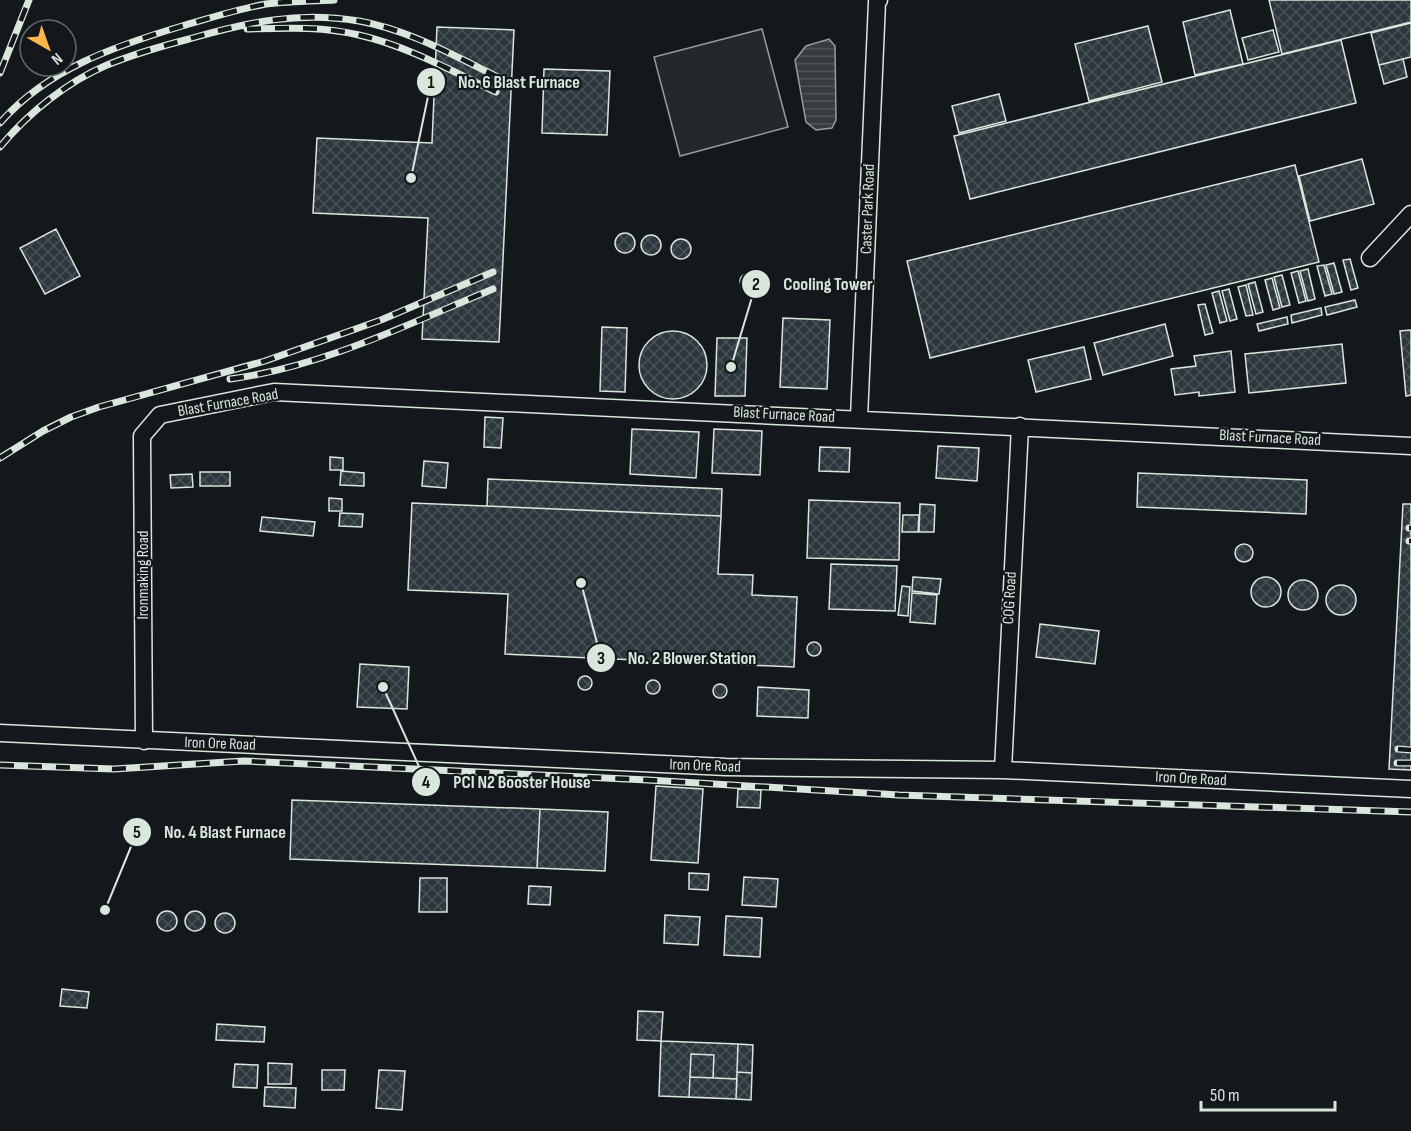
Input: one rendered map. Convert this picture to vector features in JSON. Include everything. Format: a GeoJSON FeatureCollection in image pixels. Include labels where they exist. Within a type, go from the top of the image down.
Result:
{"type":"FeatureCollection","features":[{"type":"Feature","properties":{"kind":"street","name":"Caster Park Road"},"geometry":{"type":"LineString","coordinates":[[859,418],[877,2],[879,0]]}},
{"type":"Feature","properties":{"kind":"street"},"geometry":{"type":"LineString","coordinates":[[1370,258],[1411,214]]}},
{"type":"Feature","properties":{"kind":"street","name":"Blast Furnace Road"},"geometry":{"type":"LineString","coordinates":[[160,415],[274,392],[1411,446]]}},
{"type":"Feature","properties":{"kind":"street","name":"Ironmaking Road"},"geometry":{"type":"LineString","coordinates":[[144,741],[142,436],[160,415]]}},
{"type":"Feature","properties":{"kind":"street","name":"COG Road"},"geometry":{"type":"LineString","coordinates":[[1003,770],[1020,426]]}},
{"type":"Feature","properties":{"kind":"street","name":"Iron Ore Road"},"geometry":{"type":"LineString","coordinates":[[0,733],[726,767],[1003,770],[1411,789]]}},
{"type":"Feature","properties":{"kind":"shaded area"},"geometry":{"type":"Polygon","coordinates":[[[762,29],[788,127],[680,156],[654,57],[762,29]]]}},
{"type":"Feature","properties":{"kind":"shaded area"},"geometry":{"type":"Polygon","coordinates":[[[829,39],[835,46],[836,120],[832,128],[816,130],[806,122],[795,60],[806,46],[829,39]]]}},
{"type":"Feature","properties":{"kind":"building"},"geometry":{"type":"Polygon","coordinates":[[[1269,0],[1411,0],[1411,22],[1282,54],[1269,0]]]}},
{"type":"Feature","properties":{"kind":"building"},"geometry":{"type":"Polygon","coordinates":[[[1230,10],[1243,64],[1195,75],[1183,22],[1230,10]]]}},
{"type":"Feature","properties":{"kind":"building"},"geometry":{"type":"Polygon","coordinates":[[[1411,23],[1411,57],[1379,65],[1371,33],[1411,23]]]}},
{"type":"Feature","properties":{"kind":"building"},"geometry":{"type":"Polygon","coordinates":[[[1148,26],[1162,82],[1089,101],[1075,44],[1148,26]]]}},
{"type":"Feature","properties":{"kind":"building"},"geometry":{"type":"Polygon","coordinates":[[[437,27],[514,30],[499,342],[422,339],[428,218],[313,213],[317,138],[432,143],[437,27]]]}},
{"type":"Feature","properties":{"kind":"building"},"geometry":{"type":"Polygon","coordinates":[[[1273,30],[1279,52],[1248,60],[1242,38],[1273,30]]]}},
{"type":"Feature","properties":{"kind":"building"},"geometry":{"type":"Polygon","coordinates":[[[1341,40],[1356,103],[970,199],[954,136],[1341,40]]]}},
{"type":"Feature","properties":{"kind":"building"},"geometry":{"type":"Polygon","coordinates":[[[1403,59],[1407,77],[1384,84],[1379,65],[1403,59]]]}},
{"type":"Feature","properties":{"kind":"building"},"geometry":{"type":"Polygon","coordinates":[[[544,69],[610,71],[607,135],[542,133],[544,69]]]}},
{"type":"Feature","properties":{"kind":"building"},"geometry":{"type":"Polygon","coordinates":[[[999,94],[1006,121],[959,133],[952,106],[999,94]]]}},
{"type":"Feature","properties":{"kind":"building"},"geometry":{"type":"Polygon","coordinates":[[[1362,159],[1374,204],[1310,221],[1299,176],[1362,159]]]}},
{"type":"Feature","properties":{"kind":"building"},"geometry":{"type":"Polygon","coordinates":[[[1295,165],[1319,262],[930,358],[907,261],[1295,165]]]}},
{"type":"Feature","properties":{"kind":"building"},"geometry":{"type":"Polygon","coordinates":[[[56,229],[80,276],[45,294],[20,248],[56,229]]]}},
{"type":"Feature","properties":{"kind":"building"},"geometry":{"type":"Polygon","coordinates":[[[625,233],[632,236],[635,243],[632,250],[625,253],[618,250],[615,243],[618,236],[625,233]]]}},
{"type":"Feature","properties":{"kind":"building"},"geometry":{"type":"Polygon","coordinates":[[[651,235],[658,238],[661,245],[658,252],[651,255],[644,252],[641,245],[644,238],[651,235]]]}},
{"type":"Feature","properties":{"kind":"building"},"geometry":{"type":"Polygon","coordinates":[[[681,239],[688,242],[691,249],[688,256],[681,259],[674,256],[671,249],[674,242],[681,239]]]}},
{"type":"Feature","properties":{"kind":"building"},"geometry":{"type":"Polygon","coordinates":[[[1350,259],[1358,288],[1351,290],[1343,260],[1350,259]]]}},
{"type":"Feature","properties":{"kind":"building"},"geometry":{"type":"Polygon","coordinates":[[[1334,263],[1342,292],[1334,294],[1326,265],[1334,263]]]}},
{"type":"Feature","properties":{"kind":"building"},"geometry":{"type":"Polygon","coordinates":[[[1324,265],[1332,294],[1325,296],[1317,266],[1324,265]]]}},
{"type":"Feature","properties":{"kind":"building"},"geometry":{"type":"Polygon","coordinates":[[[1308,269],[1315,299],[1308,301],[1300,271],[1308,269]]]}},
{"type":"Feature","properties":{"kind":"building"},"geometry":{"type":"Polygon","coordinates":[[[1298,271],[1306,301],[1299,303],[1291,273],[1298,271]]]}},
{"type":"Feature","properties":{"kind":"building"},"geometry":{"type":"Polygon","coordinates":[[[747,274],[752,276],[754,281],[752,286],[747,288],[742,286],[740,281],[742,276],[747,274]]]}},
{"type":"Feature","properties":{"kind":"building"},"geometry":{"type":"Polygon","coordinates":[[[1282,275],[1290,305],[1282,307],[1274,277],[1282,275]]]}},
{"type":"Feature","properties":{"kind":"building"},"geometry":{"type":"Polygon","coordinates":[[[1272,278],[1280,308],[1273,310],[1265,280],[1272,278]]]}},
{"type":"Feature","properties":{"kind":"building"},"geometry":{"type":"Polygon","coordinates":[[[1255,282],[1263,312],[1256,314],[1248,284],[1255,282]]]}},
{"type":"Feature","properties":{"kind":"building"},"geometry":{"type":"Polygon","coordinates":[[[1246,285],[1253,315],[1246,316],[1238,287],[1246,285]]]}},
{"type":"Feature","properties":{"kind":"building"},"geometry":{"type":"Polygon","coordinates":[[[1229,289],[1237,319],[1230,321],[1222,291],[1229,289]]]}},
{"type":"Feature","properties":{"kind":"building"},"geometry":{"type":"Polygon","coordinates":[[[1219,291],[1227,321],[1220,323],[1212,293],[1219,291]]]}},
{"type":"Feature","properties":{"kind":"building"},"geometry":{"type":"Polygon","coordinates":[[[1355,300],[1357,307],[1327,315],[1325,307],[1355,300]]]}},
{"type":"Feature","properties":{"kind":"building"},"geometry":{"type":"Polygon","coordinates":[[[1205,304],[1213,333],[1205,335],[1198,305],[1205,304]]]}},
{"type":"Feature","properties":{"kind":"building"},"geometry":{"type":"Polygon","coordinates":[[[1321,308],[1322,315],[1292,323],[1291,315],[1321,308]]]}},
{"type":"Feature","properties":{"kind":"building"},"geometry":{"type":"Polygon","coordinates":[[[1287,317],[1288,324],[1259,331],[1257,324],[1287,317]]]}},
{"type":"Feature","properties":{"kind":"building"},"geometry":{"type":"Polygon","coordinates":[[[783,318],[830,320],[827,389],[780,387],[783,318]]]}},
{"type":"Feature","properties":{"kind":"building"},"geometry":{"type":"Polygon","coordinates":[[[1165,324],[1173,356],[1103,375],[1094,343],[1165,324]]]}},
{"type":"Feature","properties":{"kind":"building"},"geometry":{"type":"Polygon","coordinates":[[[602,327],[627,328],[625,392],[600,391],[602,327]]]}},
{"type":"Feature","properties":{"kind":"building"},"geometry":{"type":"Polygon","coordinates":[[[1411,330],[1411,395],[1406,396],[1400,331],[1411,330]]]}},
{"type":"Feature","properties":{"kind":"building"},"geometry":{"type":"Polygon","coordinates":[[[673,331],[686,334],[697,341],[704,352],[707,365],[704,378],[697,389],[686,396],[673,399],[660,396],[649,389],[642,378],[639,365],[642,352],[649,341],[660,334],[673,331]]]}},
{"type":"Feature","properties":{"kind":"building"},"geometry":{"type":"Polygon","coordinates":[[[717,338],[747,338],[745,396],[715,396],[717,338]]]}},
{"type":"Feature","properties":{"kind":"building"},"geometry":{"type":"Polygon","coordinates":[[[1342,344],[1346,383],[1249,393],[1245,354],[1342,344]]]}},
{"type":"Feature","properties":{"kind":"building"},"geometry":{"type":"Polygon","coordinates":[[[1084,347],[1091,379],[1036,392],[1028,360],[1084,347]]]}},
{"type":"Feature","properties":{"kind":"building"},"geometry":{"type":"Polygon","coordinates":[[[1231,351],[1235,392],[1199,396],[1199,392],[1175,395],[1171,369],[1196,366],[1194,356],[1231,351]]]}},
{"type":"Feature","properties":{"kind":"building"},"geometry":{"type":"Polygon","coordinates":[[[485,417],[503,418],[501,448],[484,447],[485,417]]]}},
{"type":"Feature","properties":{"kind":"building"},"geometry":{"type":"Polygon","coordinates":[[[632,429],[699,432],[696,478],[630,474],[632,429]]]}},
{"type":"Feature","properties":{"kind":"building"},"geometry":{"type":"Polygon","coordinates":[[[714,429],[762,431],[760,475],[712,473],[714,429]]]}},
{"type":"Feature","properties":{"kind":"building"},"geometry":{"type":"Polygon","coordinates":[[[938,446],[979,448],[977,481],[936,478],[938,446]]]}},
{"type":"Feature","properties":{"kind":"building"},"geometry":{"type":"Polygon","coordinates":[[[820,447],[850,448],[849,472],[819,471],[820,447]]]}},
{"type":"Feature","properties":{"kind":"building"},"geometry":{"type":"Polygon","coordinates":[[[330,457],[343,458],[343,470],[330,470],[330,457]]]}},
{"type":"Feature","properties":{"kind":"building"},"geometry":{"type":"Polygon","coordinates":[[[424,461],[448,463],[446,488],[422,486],[424,461]]]}},
{"type":"Feature","properties":{"kind":"building"},"geometry":{"type":"Polygon","coordinates":[[[341,471],[364,473],[364,486],[340,485],[341,471]]]}},
{"type":"Feature","properties":{"kind":"building"},"geometry":{"type":"Polygon","coordinates":[[[200,472],[230,472],[230,486],[200,486],[200,472]]]}},
{"type":"Feature","properties":{"kind":"building"},"geometry":{"type":"Polygon","coordinates":[[[1138,473],[1307,480],[1306,514],[1137,507],[1138,473]]]}},
{"type":"Feature","properties":{"kind":"building"},"geometry":{"type":"Polygon","coordinates":[[[192,474],[193,487],[171,488],[170,475],[192,474]]]}},
{"type":"Feature","properties":{"kind":"building"},"geometry":{"type":"Polygon","coordinates":[[[488,479],[722,489],[721,516],[487,506],[488,479]]]}},
{"type":"Feature","properties":{"kind":"building"},"geometry":{"type":"Polygon","coordinates":[[[329,498],[342,499],[342,511],[329,511],[329,498]]]}},
{"type":"Feature","properties":{"kind":"building"},"geometry":{"type":"Polygon","coordinates":[[[809,500],[900,503],[899,560],[807,558],[809,500]]]}},
{"type":"Feature","properties":{"kind":"building"},"geometry":{"type":"Polygon","coordinates":[[[412,503],[721,516],[718,574],[753,575],[752,595],[797,597],[794,667],[505,654],[508,594],[408,590],[412,503]]]}},
{"type":"Feature","properties":{"kind":"building"},"geometry":{"type":"Polygon","coordinates":[[[920,504],[935,505],[934,532],[919,532],[920,504]]]}},
{"type":"Feature","properties":{"kind":"building"},"geometry":{"type":"Polygon","coordinates":[[[1403,504],[1411,504],[1411,770],[1389,769],[1403,504]]]}},
{"type":"Feature","properties":{"kind":"building"},"geometry":{"type":"Polygon","coordinates":[[[340,513],[363,514],[362,527],[339,526],[340,513]]]}},
{"type":"Feature","properties":{"kind":"building"},"geometry":{"type":"Polygon","coordinates":[[[903,515],[919,515],[918,532],[902,532],[903,515]]]}},
{"type":"Feature","properties":{"kind":"building"},"geometry":{"type":"Polygon","coordinates":[[[262,517],[315,522],[313,536],[260,531],[262,517]]]}},
{"type":"Feature","properties":{"kind":"building"},"geometry":{"type":"Polygon","coordinates":[[[1244,544],[1250,547],[1253,553],[1250,559],[1244,562],[1238,559],[1235,553],[1238,547],[1244,544]]]}},
{"type":"Feature","properties":{"kind":"building"},"geometry":{"type":"Polygon","coordinates":[[[831,564],[897,566],[895,611],[829,609],[831,564]]]}},
{"type":"Feature","properties":{"kind":"building"},"geometry":{"type":"Polygon","coordinates":[[[913,577],[941,579],[939,594],[912,591],[913,577]]]}},
{"type":"Feature","properties":{"kind":"building"},"geometry":{"type":"Polygon","coordinates":[[[1266,577],[1277,581],[1281,592],[1277,603],[1266,607],[1255,603],[1251,592],[1255,581],[1266,577]]]}},
{"type":"Feature","properties":{"kind":"building"},"geometry":{"type":"Polygon","coordinates":[[[1303,580],[1314,584],[1318,595],[1314,606],[1303,610],[1292,606],[1288,595],[1292,584],[1303,580]]]}},
{"type":"Feature","properties":{"kind":"building"},"geometry":{"type":"Polygon","coordinates":[[[1341,585],[1352,589],[1356,600],[1352,611],[1341,615],[1330,611],[1326,600],[1330,589],[1341,585]]]}},
{"type":"Feature","properties":{"kind":"building"},"geometry":{"type":"Polygon","coordinates":[[[902,586],[910,587],[908,616],[898,615],[902,586]]]}},
{"type":"Feature","properties":{"kind":"building"},"geometry":{"type":"Polygon","coordinates":[[[912,593],[937,595],[935,624],[910,622],[912,593]]]}},
{"type":"Feature","properties":{"kind":"building"},"geometry":{"type":"Polygon","coordinates":[[[1040,624],[1099,631],[1095,664],[1036,657],[1040,624]]]}},
{"type":"Feature","properties":{"kind":"building"},"geometry":{"type":"Polygon","coordinates":[[[814,642],[819,644],[821,649],[819,654],[814,656],[809,654],[807,649],[809,644],[814,642]]]}},
{"type":"Feature","properties":{"kind":"building"},"geometry":{"type":"Polygon","coordinates":[[[360,664],[409,667],[407,709],[357,707],[360,664]]]}},
{"type":"Feature","properties":{"kind":"building"},"geometry":{"type":"Polygon","coordinates":[[[585,676],[590,678],[592,683],[590,688],[585,690],[580,688],[578,683],[580,678],[585,676]]]}},
{"type":"Feature","properties":{"kind":"building"},"geometry":{"type":"Polygon","coordinates":[[[653,680],[658,682],[660,687],[658,692],[653,694],[648,692],[646,687],[648,682],[653,680]]]}},
{"type":"Feature","properties":{"kind":"building"},"geometry":{"type":"Polygon","coordinates":[[[720,684],[725,686],[727,691],[725,696],[720,698],[715,696],[713,691],[715,686],[720,684]]]}},
{"type":"Feature","properties":{"kind":"building"},"geometry":{"type":"Polygon","coordinates":[[[758,687],[809,690],[808,718],[757,716],[758,687]]]}},
{"type":"Feature","properties":{"kind":"building"},"geometry":{"type":"Polygon","coordinates":[[[656,786],[703,789],[698,863],[651,860],[656,786]]]}},
{"type":"Feature","properties":{"kind":"building"},"geometry":{"type":"Polygon","coordinates":[[[738,789],[761,790],[760,808],[737,807],[738,789]]]}},
{"type":"Feature","properties":{"kind":"building"},"geometry":{"type":"Polygon","coordinates":[[[292,800],[540,809],[537,868],[290,859],[292,800]]]}},
{"type":"Feature","properties":{"kind":"building"},"geometry":{"type":"Polygon","coordinates":[[[540,809],[608,812],[605,871],[537,868],[540,809]]]}},
{"type":"Feature","properties":{"kind":"building"},"geometry":{"type":"Polygon","coordinates":[[[689,873],[709,874],[708,890],[689,889],[689,873]]]}},
{"type":"Feature","properties":{"kind":"building"},"geometry":{"type":"Polygon","coordinates":[[[744,877],[778,879],[776,907],[742,905],[744,877]]]}},
{"type":"Feature","properties":{"kind":"building"},"geometry":{"type":"Polygon","coordinates":[[[420,878],[447,878],[447,912],[419,912],[420,878]]]}},
{"type":"Feature","properties":{"kind":"building"},"geometry":{"type":"Polygon","coordinates":[[[529,886],[551,887],[550,905],[528,904],[529,886]]]}},
{"type":"Feature","properties":{"kind":"building"},"geometry":{"type":"Polygon","coordinates":[[[167,911],[174,914],[177,921],[174,928],[167,931],[160,928],[157,921],[160,914],[167,911]]]}},
{"type":"Feature","properties":{"kind":"building"},"geometry":{"type":"Polygon","coordinates":[[[195,911],[202,914],[205,921],[202,928],[195,931],[188,928],[185,921],[188,914],[195,911]]]}},
{"type":"Feature","properties":{"kind":"building"},"geometry":{"type":"Polygon","coordinates":[[[225,913],[232,916],[235,923],[232,930],[225,933],[218,930],[215,923],[218,916],[225,913]]]}},
{"type":"Feature","properties":{"kind":"building"},"geometry":{"type":"Polygon","coordinates":[[[665,915],[700,917],[698,945],[664,943],[665,915]]]}},
{"type":"Feature","properties":{"kind":"building"},"geometry":{"type":"Polygon","coordinates":[[[726,916],[762,918],[760,957],[724,955],[726,916]]]}},
{"type":"Feature","properties":{"kind":"building"},"geometry":{"type":"Polygon","coordinates":[[[62,989],[89,992],[87,1008],[60,1006],[62,989]]]}},
{"type":"Feature","properties":{"kind":"building"},"geometry":{"type":"Polygon","coordinates":[[[638,1011],[663,1012],[661,1041],[637,1040],[638,1011]]]}},
{"type":"Feature","properties":{"kind":"building"},"geometry":{"type":"Polygon","coordinates":[[[217,1024],[265,1027],[264,1042],[216,1040],[217,1024]]]}},
{"type":"Feature","properties":{"kind":"building"},"geometry":{"type":"Polygon","coordinates":[[[661,1041],[738,1044],[736,1099],[659,1096],[661,1041]]]}},
{"type":"Feature","properties":{"kind":"building"},"geometry":{"type":"Polygon","coordinates":[[[738,1044],[753,1045],[752,1073],[737,1072],[738,1044]]]}},
{"type":"Feature","properties":{"kind":"building"},"geometry":{"type":"Polygon","coordinates":[[[691,1054],[714,1055],[713,1078],[690,1077],[691,1054]]]}},
{"type":"Feature","properties":{"kind":"building"},"geometry":{"type":"Polygon","coordinates":[[[268,1063],[292,1064],[291,1084],[268,1084],[268,1063]]]}},
{"type":"Feature","properties":{"kind":"building"},"geometry":{"type":"Polygon","coordinates":[[[235,1064],[258,1065],[257,1088],[233,1087],[235,1064]]]}},
{"type":"Feature","properties":{"kind":"building"},"geometry":{"type":"Polygon","coordinates":[[[322,1070],[345,1070],[344,1090],[322,1090],[322,1070]]]}},
{"type":"Feature","properties":{"kind":"building"},"geometry":{"type":"Polygon","coordinates":[[[379,1070],[405,1071],[402,1110],[376,1108],[379,1070]]]}},
{"type":"Feature","properties":{"kind":"building"},"geometry":{"type":"Polygon","coordinates":[[[737,1072],[752,1073],[751,1100],[736,1099],[737,1072]]]}},
{"type":"Feature","properties":{"kind":"building"},"geometry":{"type":"Polygon","coordinates":[[[690,1077],[737,1079],[736,1099],[689,1097],[690,1077]]]}},
{"type":"Feature","properties":{"kind":"building"},"geometry":{"type":"Polygon","coordinates":[[[265,1087],[296,1088],[295,1108],[264,1106],[265,1087]]]}},
{"type":"Feature","properties":{"kind":"railway"},"geometry":{"type":"LineString","coordinates":[[0,73],[29,0]]}},
{"type":"Feature","properties":{"kind":"railway"},"geometry":{"type":"LineString","coordinates":[[0,123],[39,88],[107,51],[203,20],[256,6],[283,2],[334,0]]}},
{"type":"Feature","properties":{"kind":"railway"},"geometry":{"type":"LineString","coordinates":[[0,147],[23,122],[63,89],[107,65],[211,33],[273,20],[337,18],[378,25],[432,45],[502,79]]}},
{"type":"Feature","properties":{"kind":"railway"},"geometry":{"type":"LineString","coordinates":[[247,29],[317,29],[359,35],[412,52],[496,92]]}},
{"type":"Feature","properties":{"kind":"railway"},"geometry":{"type":"LineString","coordinates":[[0,458],[43,431],[71,417],[99,407],[265,361],[381,320],[493,272]]}},
{"type":"Feature","properties":{"kind":"railway"},"geometry":{"type":"LineString","coordinates":[[230,379],[298,365],[364,343],[493,289]]}},
{"type":"Feature","properties":{"kind":"railway"},"geometry":{"type":"LineString","coordinates":[[1398,749],[1411,750]]}},
{"type":"Feature","properties":{"kind":"railway"},"geometry":{"type":"LineString","coordinates":[[0,765],[114,769],[244,761],[648,780],[899,795],[1411,812]]}},
{"type":"Feature","properties":{"kind":"railway"},"geometry":{"type":"LineString","coordinates":[[1397,763],[1411,763]]}},
{"type":"Feature","properties":{"kind":"place","name":"No. 6 Blast Furnace"},"geometry":{"type":"Point","coordinates":[411,178]}},
{"type":"Feature","properties":{"kind":"place","name":"Cooling Tower"},"geometry":{"type":"Point","coordinates":[731,367]}},
{"type":"Feature","properties":{"kind":"place","name":"No. 2 Blower Station"},"geometry":{"type":"Point","coordinates":[581,583]}},
{"type":"Feature","properties":{"kind":"place","name":"PCI N2 Booster House"},"geometry":{"type":"Point","coordinates":[383,687]}},
{"type":"Feature","properties":{"kind":"place","name":"No. 4 Blast Furnace"},"geometry":{"type":"Point","coordinates":[105,910]}}]}
